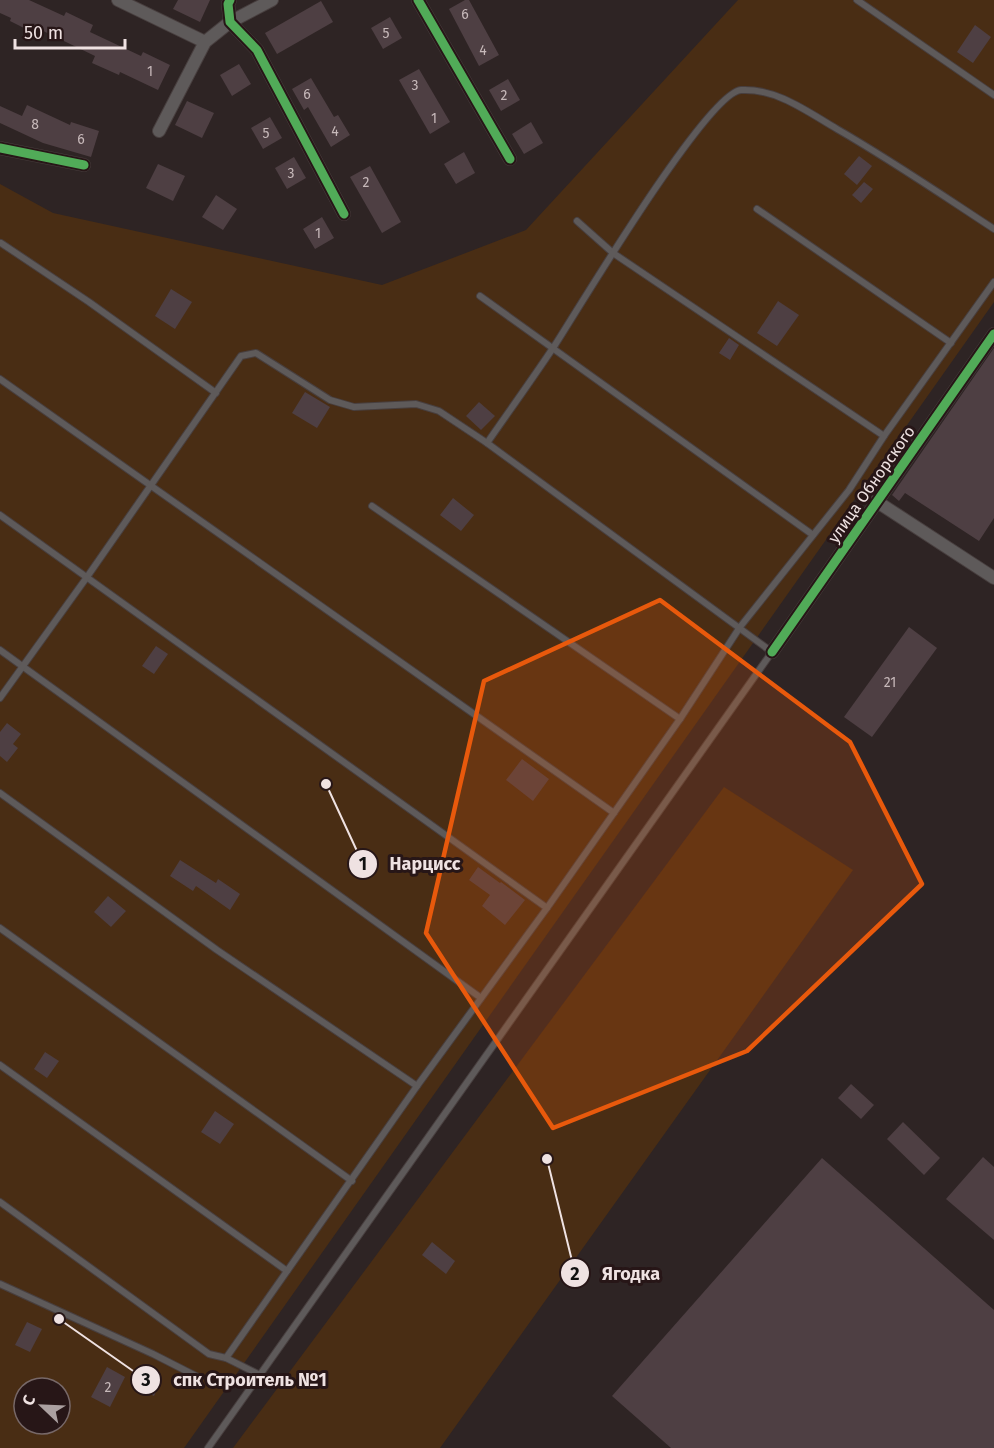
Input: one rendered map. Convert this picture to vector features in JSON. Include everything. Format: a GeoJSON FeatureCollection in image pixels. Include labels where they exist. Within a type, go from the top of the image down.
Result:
{"type":"FeatureCollection","features":[{"type":"Feature","properties":{"kind":"street"},"geometry":{"type":"LineString","coordinates":[[118,0],[205,42]]}},
{"type":"Feature","properties":{"kind":"street"},"geometry":{"type":"LineString","coordinates":[[230,0],[228,4],[230,22],[257,50],[344,214]]}},
{"type":"Feature","properties":{"kind":"street"},"geometry":{"type":"LineString","coordinates":[[159,131],[205,42],[230,22],[272,0]]}},
{"type":"Feature","properties":{"kind":"street"},"geometry":{"type":"LineString","coordinates":[[418,0],[510,159]]}},
{"type":"Feature","properties":{"kind":"street"},"geometry":{"type":"LineString","coordinates":[[0,148],[84,165]]}},
{"type":"Feature","properties":{"kind":"street","name":"улица Обнорского"},"geometry":{"type":"LineString","coordinates":[[772,651],[994,334]]}},
{"type":"Feature","properties":{"kind":"street"},"geometry":{"type":"LineString","coordinates":[[876,501],[994,578]]}},
{"type":"Feature","properties":{"kind":"lane"},"geometry":{"type":"LineString","coordinates":[[857,0],[994,95]]}},
{"type":"Feature","properties":{"kind":"lane"},"geometry":{"type":"LineString","coordinates":[[487,443],[553,348],[648,197],[717,105],[738,90],[759,92],[791,102],[887,158],[994,229]]}},
{"type":"Feature","properties":{"kind":"lane"},"geometry":{"type":"LineString","coordinates":[[757,208],[951,343]]}},
{"type":"Feature","properties":{"kind":"lane"},"geometry":{"type":"LineString","coordinates":[[577,221],[613,253],[884,436]]}},
{"type":"Feature","properties":{"kind":"lane"},"geometry":{"type":"LineString","coordinates":[[1,243],[89,302],[216,393]]}},
{"type":"Feature","properties":{"kind":"lane"},"geometry":{"type":"LineString","coordinates":[[226,1358],[417,1086],[548,908],[680,719],[740,627],[849,490],[884,436],[994,282]]}},
{"type":"Feature","properties":{"kind":"lane"},"geometry":{"type":"LineString","coordinates":[[480,296],[813,535]]}},
{"type":"Feature","properties":{"kind":"lane"},"geometry":{"type":"LineString","coordinates":[[0,698],[241,356],[256,354],[330,400],[354,407],[416,404],[439,411],[487,443],[772,651],[208,1448]]}},
{"type":"Feature","properties":{"kind":"lane"},"geometry":{"type":"LineString","coordinates":[[0,379],[614,813]]}},
{"type":"Feature","properties":{"kind":"lane"},"geometry":{"type":"LineString","coordinates":[[372,506],[680,719]]}},
{"type":"Feature","properties":{"kind":"lane"},"geometry":{"type":"LineString","coordinates":[[0,515],[548,908]]}},
{"type":"Feature","properties":{"kind":"lane"},"geometry":{"type":"LineString","coordinates":[[0,650],[481,998]]}},
{"type":"Feature","properties":{"kind":"lane"},"geometry":{"type":"LineString","coordinates":[[0,793],[217,950],[417,1086]]}},
{"type":"Feature","properties":{"kind":"lane"},"geometry":{"type":"LineString","coordinates":[[0,928],[352,1181]]}},
{"type":"Feature","properties":{"kind":"lane"},"geometry":{"type":"LineString","coordinates":[[0,1065],[287,1271]]}},
{"type":"Feature","properties":{"kind":"lane"},"geometry":{"type":"LineString","coordinates":[[0,1202],[209,1354],[226,1358],[260,1375]]}},
{"type":"Feature","properties":{"kind":"lane"},"geometry":{"type":"LineString","coordinates":[[0,1284],[200,1378]]}},
{"type":"Feature","properties":{"kind":"highlighted area"},"geometry":{"type":"Polygon","coordinates":[[[660,600],[850,742],[922,884],[747,1051],[553,1128],[426,933],[484,681],[660,600]]]}},
{"type":"Feature","properties":{"kind":"shaded area"},"geometry":{"type":"Polygon","coordinates":[[[738,0],[994,0],[994,302],[184,1448],[0,1448],[0,184],[53,213],[382,285],[526,230],[738,0]]]}},
{"type":"Feature","properties":{"kind":"shaded area"},"geometry":{"type":"Polygon","coordinates":[[[724,787],[853,870],[440,1448],[233,1448],[724,787]]]}},
{"type":"Feature","properties":{"kind":"building"},"geometry":{"type":"Polygon","coordinates":[[[0,0],[29,0],[64,16],[66,12],[93,25],[90,32],[141,56],[143,52],[170,65],[158,90],[120,72],[119,75],[92,63],[95,56],[39,29],[36,34],[10,21],[11,18],[0,13],[0,0]]]}},
{"type":"Feature","properties":{"kind":"building"},"geometry":{"type":"Polygon","coordinates":[[[178,0],[210,0],[200,22],[173,9],[178,0]]]}},
{"type":"Feature","properties":{"kind":"building"},"geometry":{"type":"Polygon","coordinates":[[[469,0],[499,55],[479,66],[449,9],[469,0]]]}},
{"type":"Feature","properties":{"kind":"building"},"geometry":{"type":"Polygon","coordinates":[[[321,1],[333,22],[277,54],[265,33],[321,1]]]}},
{"type":"Feature","properties":{"kind":"building"},"geometry":{"type":"Polygon","coordinates":[[[390,17],[402,38],[383,49],[371,28],[390,17]]]}},
{"type":"Feature","properties":{"kind":"building"},"geometry":{"type":"Polygon","coordinates":[[[975,25],[991,37],[973,63],[957,52],[975,25]]]}},
{"type":"Feature","properties":{"kind":"building"},"geometry":{"type":"Polygon","coordinates":[[[239,64],[251,84],[232,96],[220,75],[239,64]]]}},
{"type":"Feature","properties":{"kind":"building"},"geometry":{"type":"Polygon","coordinates":[[[419,69],[450,122],[430,134],[399,80],[419,69]]]}},
{"type":"Feature","properties":{"kind":"building"},"geometry":{"type":"Polygon","coordinates":[[[311,78],[334,117],[338,115],[350,135],[331,147],[308,107],[304,110],[292,89],[311,78]]]}},
{"type":"Feature","properties":{"kind":"building"},"geometry":{"type":"Polygon","coordinates":[[[508,79],[520,100],[501,111],[489,90],[508,79]]]}},
{"type":"Feature","properties":{"kind":"building"},"geometry":{"type":"Polygon","coordinates":[[[187,101],[214,113],[202,138],[175,125],[187,101]]]}},
{"type":"Feature","properties":{"kind":"building"},"geometry":{"type":"Polygon","coordinates":[[[27,105],[70,125],[71,122],[99,131],[91,157],[43,143],[0,123],[0,106],[22,116],[27,105]]]}},
{"type":"Feature","properties":{"kind":"building"},"geometry":{"type":"Polygon","coordinates":[[[270,117],[282,138],[263,149],[251,128],[270,117]]]}},
{"type":"Feature","properties":{"kind":"building"},"geometry":{"type":"Polygon","coordinates":[[[531,122],[543,143],[524,154],[512,134],[531,122]]]}},
{"type":"Feature","properties":{"kind":"building"},"geometry":{"type":"Polygon","coordinates":[[[464,152],[475,173],[456,184],[444,164],[464,152]]]}},
{"type":"Feature","properties":{"kind":"building"},"geometry":{"type":"Polygon","coordinates":[[[859,156],[872,166],[857,185],[844,174],[859,156]]]}},
{"type":"Feature","properties":{"kind":"building"},"geometry":{"type":"Polygon","coordinates":[[[294,157],[306,178],[287,189],[275,168],[294,157]]]}},
{"type":"Feature","properties":{"kind":"building"},"geometry":{"type":"Polygon","coordinates":[[[158,164],[185,176],[173,201],[146,188],[158,164]]]}},
{"type":"Feature","properties":{"kind":"building"},"geometry":{"type":"Polygon","coordinates":[[[370,166],[401,222],[382,233],[350,177],[370,166]]]}},
{"type":"Feature","properties":{"kind":"building"},"geometry":{"type":"Polygon","coordinates":[[[864,182],[873,189],[861,203],[852,195],[864,182]]]}},
{"type":"Feature","properties":{"kind":"building"},"geometry":{"type":"Polygon","coordinates":[[[216,195],[237,209],[223,230],[202,217],[216,195]]]}},
{"type":"Feature","properties":{"kind":"building"},"geometry":{"type":"Polygon","coordinates":[[[322,217],[334,238],[315,249],[303,229],[322,217]]]}},
{"type":"Feature","properties":{"kind":"building"},"geometry":{"type":"Polygon","coordinates":[[[171,289],[192,302],[175,329],[155,316],[171,289]]]}},
{"type":"Feature","properties":{"kind":"building"},"geometry":{"type":"Polygon","coordinates":[[[778,301],[799,315],[777,346],[757,333],[778,301]]]}},
{"type":"Feature","properties":{"kind":"building"},"geometry":{"type":"Polygon","coordinates":[[[729,338],[739,345],[730,360],[719,353],[729,338]]]}},
{"type":"Feature","properties":{"kind":"building"},"geometry":{"type":"Polygon","coordinates":[[[994,348],[994,518],[979,541],[905,493],[899,501],[892,495],[994,348]]]}},
{"type":"Feature","properties":{"kind":"building"},"geometry":{"type":"Polygon","coordinates":[[[305,392],[330,407],[317,428],[292,413],[305,392]]]}},
{"type":"Feature","properties":{"kind":"building"},"geometry":{"type":"Polygon","coordinates":[[[479,402],[495,416],[481,430],[466,416],[479,402]]]}},
{"type":"Feature","properties":{"kind":"building"},"geometry":{"type":"Polygon","coordinates":[[[453,498],[474,515],[461,531],[440,515],[453,498]]]}},
{"type":"Feature","properties":{"kind":"building"},"geometry":{"type":"Polygon","coordinates":[[[909,627],[937,648],[872,737],[844,717],[909,627]]]}},
{"type":"Feature","properties":{"kind":"building"},"geometry":{"type":"Polygon","coordinates":[[[156,646],[168,654],[154,674],[142,666],[156,646]]]}},
{"type":"Feature","properties":{"kind":"building"},"geometry":{"type":"Polygon","coordinates":[[[7,723],[21,734],[13,744],[18,748],[7,762],[0,756],[0,732],[7,723]]]}},
{"type":"Feature","properties":{"kind":"building"},"geometry":{"type":"Polygon","coordinates":[[[522,759],[549,779],[533,801],[506,780],[522,759]]]}},
{"type":"Feature","properties":{"kind":"building"},"geometry":{"type":"Polygon","coordinates":[[[180,860],[216,883],[218,879],[240,894],[230,910],[196,886],[193,891],[170,876],[180,860]]]}},
{"type":"Feature","properties":{"kind":"building"},"geometry":{"type":"Polygon","coordinates":[[[478,867],[525,900],[505,925],[482,906],[490,895],[469,880],[478,867]]]}},
{"type":"Feature","properties":{"kind":"building"},"geometry":{"type":"Polygon","coordinates":[[[108,896],[126,911],[111,927],[94,912],[108,896]]]}},
{"type":"Feature","properties":{"kind":"building"},"geometry":{"type":"Polygon","coordinates":[[[45,1052],[59,1061],[47,1078],[34,1069],[45,1052]]]}},
{"type":"Feature","properties":{"kind":"building"},"geometry":{"type":"Polygon","coordinates":[[[851,1084],[874,1105],[861,1119],[838,1098],[851,1084]]]}},
{"type":"Feature","properties":{"kind":"building"},"geometry":{"type":"Polygon","coordinates":[[[215,1111],[234,1124],[220,1144],[201,1132],[215,1111]]]}},
{"type":"Feature","properties":{"kind":"building"},"geometry":{"type":"Polygon","coordinates":[[[903,1122],[940,1158],[924,1175],[887,1139],[903,1122]]]}},
{"type":"Feature","properties":{"kind":"building"},"geometry":{"type":"Polygon","coordinates":[[[983,1157],[994,1167],[994,1240],[946,1199],[983,1157]]]}},
{"type":"Feature","properties":{"kind":"building"},"geometry":{"type":"Polygon","coordinates":[[[822,1158],[994,1310],[994,1448],[671,1448],[612,1396],[822,1158]]]}},
{"type":"Feature","properties":{"kind":"building"},"geometry":{"type":"Polygon","coordinates":[[[432,1242],[455,1261],[446,1274],[422,1255],[432,1242]]]}},
{"type":"Feature","properties":{"kind":"building"},"geometry":{"type":"Polygon","coordinates":[[[27,1322],[42,1329],[30,1352],[15,1345],[27,1322]]]}},
{"type":"Feature","properties":{"kind":"building"},"geometry":{"type":"Polygon","coordinates":[[[107,1367],[125,1377],[110,1407],[91,1397],[107,1367]]]}},
{"type":"Feature","properties":{"kind":"building"},"geometry":{"type":"Polygon","coordinates":[[[143,1372],[161,1381],[154,1396],[136,1387],[143,1372]]]}},
{"type":"Feature","properties":{"kind":"cycle path"},"geometry":{"type":"LineString","coordinates":[[230,0],[228,4],[230,22],[257,50],[344,214]]}},
{"type":"Feature","properties":{"kind":"cycle path"},"geometry":{"type":"LineString","coordinates":[[418,0],[510,159]]}},
{"type":"Feature","properties":{"kind":"cycle path"},"geometry":{"type":"LineString","coordinates":[[0,148],[84,165]]}},
{"type":"Feature","properties":{"kind":"cycle path"},"geometry":{"type":"LineString","coordinates":[[772,652],[994,334]]}},
{"type":"Feature","properties":{"kind":"place","name":"Нарцисс"},"geometry":{"type":"Point","coordinates":[326,784]}},
{"type":"Feature","properties":{"kind":"place","name":"Ягодка"},"geometry":{"type":"Point","coordinates":[547,1159]}},
{"type":"Feature","properties":{"kind":"place","name":"спк Строитель №1"},"geometry":{"type":"Point","coordinates":[59,1319]}}]}
